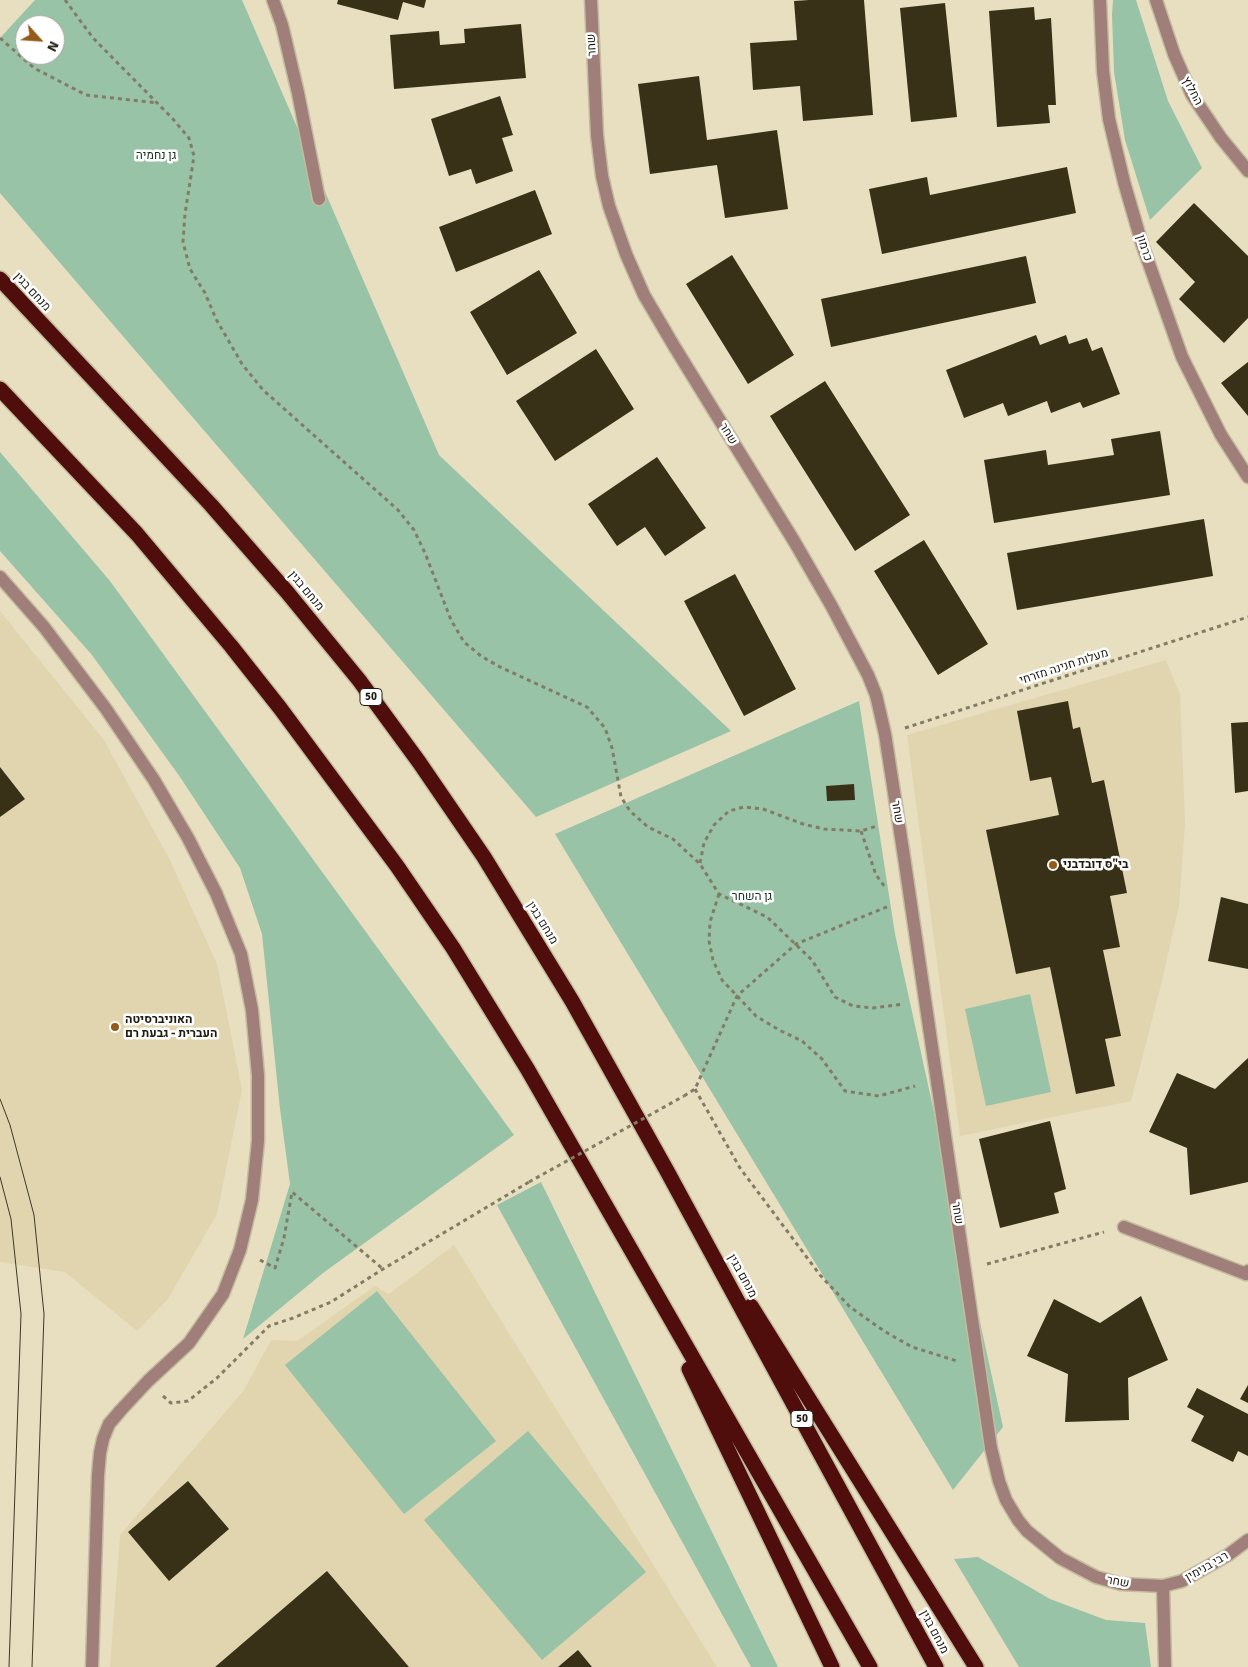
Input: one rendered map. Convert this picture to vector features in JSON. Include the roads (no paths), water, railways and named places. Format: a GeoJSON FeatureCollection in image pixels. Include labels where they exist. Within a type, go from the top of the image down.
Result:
{"type":"FeatureCollection","features":[{"type":"Feature","properties":{"kind":"highway","name":"מנחם בגין"},"geometry":{"type":"LineString","coordinates":[[0,279],[211,505],[288,592],[359,680],[419,762],[489,865],[572,1001],[667,1171],[936,1667]]}},
{"type":"Feature","properties":{"kind":"highway"},"geometry":{"type":"LineString","coordinates":[[0,389],[150,549],[280,708],[397,866],[453,948],[508,1038],[634,1255],[870,1667]]}},
{"type":"Feature","properties":{"kind":"highway"},"geometry":{"type":"LineString","coordinates":[[667,1171],[976,1667]]}},
{"type":"Feature","properties":{"kind":"highway"},"geometry":{"type":"LineString","coordinates":[[634,1255],[832,1667]]}},
{"type":"Feature","properties":{"kind":"street"},"geometry":{"type":"LineString","coordinates":[[273,0],[282,25],[298,94],[319,199]]}},
{"type":"Feature","properties":{"kind":"street","name":"שחר"},"geometry":{"type":"LineString","coordinates":[[591,0],[597,135],[602,176],[609,206],[626,254],[644,295],[659,321],[794,541],[853,645],[876,695],[885,734],[899,819],[991,1448],[999,1481],[1006,1500],[1018,1520],[1027,1531],[1060,1558],[1096,1578],[1121,1584],[1162,1586]]}},
{"type":"Feature","properties":{"kind":"street","name":"כרמון"},"geometry":{"type":"LineString","coordinates":[[1100,0],[1103,71],[1109,119],[1124,182],[1142,244],[1182,357],[1221,435],[1248,477]]}},
{"type":"Feature","properties":{"kind":"street","name":"החלוץ"},"geometry":{"type":"LineString","coordinates":[[1156,0],[1174,54],[1192,95],[1221,138],[1248,171]]}},
{"type":"Feature","properties":{"kind":"street"},"geometry":{"type":"LineString","coordinates":[[0,577],[44,627],[106,709],[154,780],[188,838],[216,893],[241,954],[252,1010],[258,1075],[258,1141],[252,1200],[240,1250],[223,1294],[189,1343],[148,1381],[109,1424],[100,1453],[92,1667]]}},
{"type":"Feature","properties":{"kind":"street"},"geometry":{"type":"LineString","coordinates":[[1124,1227],[1247,1273]]}},
{"type":"Feature","properties":{"kind":"street","name":"רבי בנימין"},"geometry":{"type":"LineString","coordinates":[[1162,1586],[1182,1581],[1202,1571],[1248,1540]]}},
{"type":"Feature","properties":{"kind":"street"},"geometry":{"type":"LineString","coordinates":[[1162,1586],[1165,1667]]}},
{"type":"Feature","properties":{"kind":"tram line"},"geometry":{"type":"LineString","coordinates":[[0,1099],[10,1125],[34,1215],[44,1314],[32,1667]]}},
{"type":"Feature","properties":{"kind":"tram line"},"geometry":{"type":"LineString","coordinates":[[0,1177],[11,1219],[21,1314],[9,1667]]}},
{"type":"Feature","properties":{"kind":"place","name":"בי\"ס דובדבני"},"geometry":{"type":"Point","coordinates":[1053,865]}},
{"type":"Feature","properties":{"kind":"place","name":"האוניברסיטה העברית - גבעת רם"},"geometry":{"type":"Point","coordinates":[115,1027]}},
{"type":"Feature","properties":{"kind":"park label","name":"גן נחמיה"},"geometry":{"type":"Point","coordinates":[156,156]}},
{"type":"Feature","properties":{"kind":"park label","name":"גן השחר"},"geometry":{"type":"Point","coordinates":[752,897]}}]}
